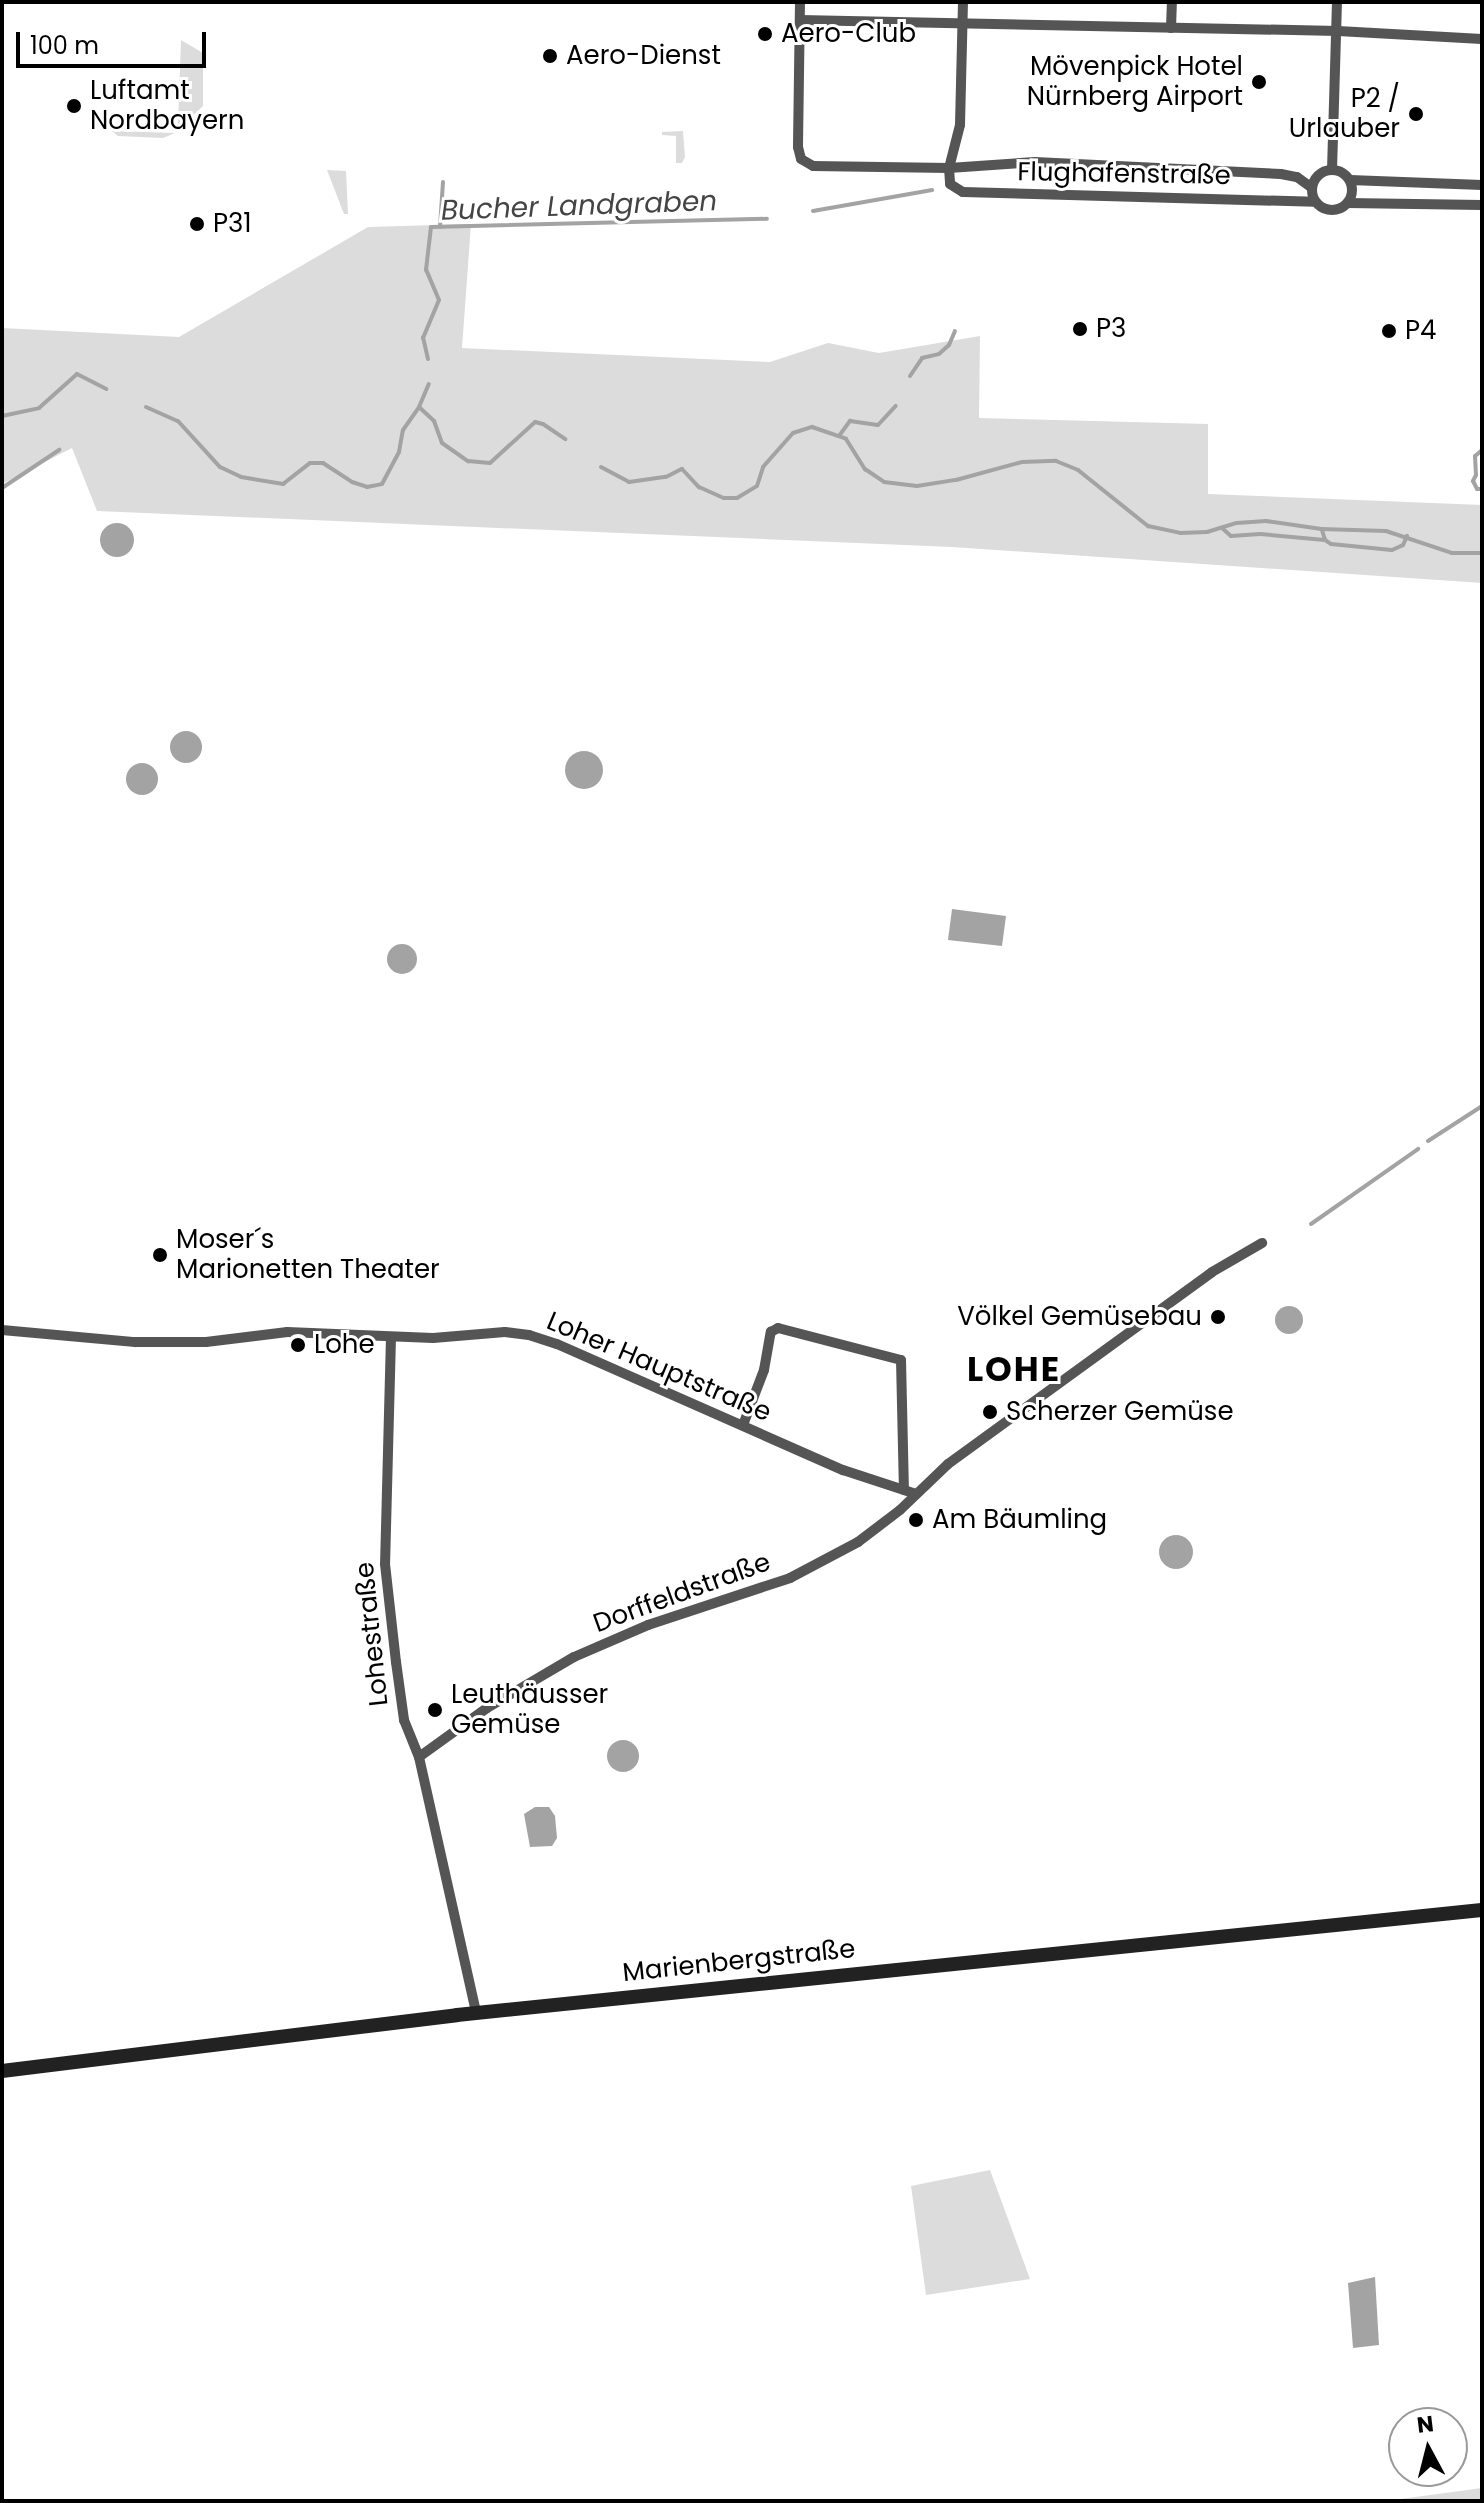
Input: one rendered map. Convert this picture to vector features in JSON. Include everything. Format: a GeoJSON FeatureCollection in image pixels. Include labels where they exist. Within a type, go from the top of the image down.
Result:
{"type":"FeatureCollection","features":[{"type":"Feature","properties":{"kind":"main road","name":"Marienbergstraße"},"geometry":{"type":"LineString","coordinates":[[2,2071],[476,2013],[1482,1910]]}},
{"type":"Feature","properties":{"kind":"street","name":"Flughafenstraße"},"geometry":{"type":"LineString","coordinates":[[800,2],[798,120],[801,159],[813,166],[949,168],[1035,162],[1281,174],[1297,177],[1311,187]]}},
{"type":"Feature","properties":{"kind":"street"},"geometry":{"type":"LineString","coordinates":[[949,168],[960,125],[963,2]]}},
{"type":"Feature","properties":{"kind":"street"},"geometry":{"type":"LineString","coordinates":[[1171,28],[1172,2]]}},
{"type":"Feature","properties":{"kind":"street"},"geometry":{"type":"LineString","coordinates":[[1332,170],[1337,2]]}},
{"type":"Feature","properties":{"kind":"street"},"geometry":{"type":"LineString","coordinates":[[800,20],[1338,31],[1482,39]]}},
{"type":"Feature","properties":{"kind":"street","name":"Flughafenstraße"},"geometry":{"type":"LineString","coordinates":[[949,168],[950,184],[963,192],[1315,202],[1329,210],[1348,203],[1482,205]]}},
{"type":"Feature","properties":{"kind":"street"},"geometry":{"type":"LineString","coordinates":[[1332,170],[1350,180],[1482,185]]}},
{"type":"Feature","properties":{"kind":"street"},"geometry":{"type":"LineString","coordinates":[[1315,202],[1311,187],[1316,177],[1332,170]]}},
{"type":"Feature","properties":{"kind":"street"},"geometry":{"type":"LineString","coordinates":[[1348,203],[1352,192],[1350,180]]}},
{"type":"Feature","properties":{"kind":"street","name":"Dorffeldstraße"},"geometry":{"type":"LineString","coordinates":[[419,1757],[487,1708],[586,1652],[648,1625],[765,1587],[813,1567],[866,1536],[973,1446],[1212,1272],[1262,1243]]}},
{"type":"Feature","properties":{"kind":"street"},"geometry":{"type":"LineString","coordinates":[[743,1425],[764,1370],[771,1332],[778,1328],[901,1360],[904,1490]]}},
{"type":"Feature","properties":{"kind":"street","name":"Loher Hauptstraße"},"geometry":{"type":"LineString","coordinates":[[2,1330],[135,1342],[206,1342],[287,1332],[433,1338],[505,1332],[529,1335],[557,1344],[843,1470],[916,1494]]}},
{"type":"Feature","properties":{"kind":"street","name":"Lohestraße"},"geometry":{"type":"LineString","coordinates":[[391,1337],[385,1564],[404,1720],[419,1757],[476,2013]]}},
{"type":"Feature","properties":{"kind":"shaded area"},"geometry":{"type":"Polygon","coordinates":[[[181,40],[203,53],[203,106],[183,125],[178,125],[181,40]]]}},
{"type":"Feature","properties":{"kind":"shaded area"},"geometry":{"type":"Polygon","coordinates":[[[112,131],[175,133],[163,138],[118,136],[112,131]]]}},
{"type":"Feature","properties":{"kind":"shaded area"},"geometry":{"type":"Polygon","coordinates":[[[683,131],[685,157],[682,163],[676,163],[676,136],[662,135],[662,132],[683,131]]]}},
{"type":"Feature","properties":{"kind":"shaded area"},"geometry":{"type":"Polygon","coordinates":[[[327,170],[346,171],[348,214],[344,214],[327,170]]]}},
{"type":"Feature","properties":{"kind":"shaded area"},"geometry":{"type":"Polygon","coordinates":[[[471,224],[462,348],[770,362],[828,343],[879,353],[980,336],[979,418],[1208,424],[1208,494],[1482,505],[1482,583],[952,547],[97,511],[72,448],[2,484],[2,328],[179,337],[368,227],[471,224]]]}},
{"type":"Feature","properties":{"kind":"shaded area"},"geometry":{"type":"Polygon","coordinates":[[[117,523],[129,528],[134,540],[129,552],[117,557],[105,552],[100,540],[105,528],[117,523]]]}},
{"type":"Feature","properties":{"kind":"shaded area"},"geometry":{"type":"Polygon","coordinates":[[[186,731],[197,736],[202,747],[197,758],[186,763],[175,758],[170,747],[175,736],[186,731]]]}},
{"type":"Feature","properties":{"kind":"shaded area"},"geometry":{"type":"Polygon","coordinates":[[[584,751],[597,757],[603,770],[597,783],[584,789],[571,783],[565,770],[571,757],[584,751]]]}},
{"type":"Feature","properties":{"kind":"shaded area"},"geometry":{"type":"Polygon","coordinates":[[[142,763],[153,768],[158,779],[153,790],[142,795],[131,790],[126,779],[131,768],[142,763]]]}},
{"type":"Feature","properties":{"kind":"shaded area"},"geometry":{"type":"Polygon","coordinates":[[[952,909],[1006,916],[1002,946],[948,940],[952,909]]]}},
{"type":"Feature","properties":{"kind":"shaded area"},"geometry":{"type":"Polygon","coordinates":[[[402,944],[413,948],[417,959],[413,970],[402,974],[391,970],[387,959],[391,948],[402,944]]]}},
{"type":"Feature","properties":{"kind":"shaded area"},"geometry":{"type":"Polygon","coordinates":[[[1289,1306],[1299,1310],[1303,1320],[1299,1330],[1289,1334],[1279,1330],[1275,1320],[1279,1310],[1289,1306]]]}},
{"type":"Feature","properties":{"kind":"shaded area"},"geometry":{"type":"Polygon","coordinates":[[[1176,1535],[1188,1540],[1193,1552],[1188,1564],[1176,1569],[1164,1564],[1159,1552],[1164,1540],[1176,1535]]]}},
{"type":"Feature","properties":{"kind":"shaded area"},"geometry":{"type":"Polygon","coordinates":[[[623,1740],[634,1745],[639,1756],[634,1767],[623,1772],[612,1767],[607,1756],[612,1745],[623,1740]]]}},
{"type":"Feature","properties":{"kind":"shaded area"},"geometry":{"type":"Polygon","coordinates":[[[535,1807],[549,1807],[555,1816],[557,1838],[552,1846],[530,1847],[524,1814],[535,1807]]]}},
{"type":"Feature","properties":{"kind":"shaded area"},"geometry":{"type":"Polygon","coordinates":[[[990,2170],[1030,2279],[926,2295],[911,2186],[990,2170]]]}},
{"type":"Feature","properties":{"kind":"shaded area"},"geometry":{"type":"Polygon","coordinates":[[[1375,2277],[1379,2345],[1353,2348],[1348,2283],[1375,2277]]]}},
{"type":"Feature","properties":{"kind":"shaded area"},"geometry":{"type":"Polygon","coordinates":[[[1482,2488],[1482,2501],[1386,2501],[1482,2488]]]}},
{"type":"Feature","properties":{"kind":"waterway"},"geometry":{"type":"LineString","coordinates":[[440,227],[443,182]]}},
{"type":"Feature","properties":{"kind":"waterway","name":"Bucher Landgraben"},"geometry":{"type":"LineString","coordinates":[[813,211],[932,190]]}},
{"type":"Feature","properties":{"kind":"waterway","name":"Bucher Landgraben"},"geometry":{"type":"LineString","coordinates":[[428,359],[423,338],[439,300],[426,270],[431,227],[767,219]]}},
{"type":"Feature","properties":{"kind":"waterway"},"geometry":{"type":"LineString","coordinates":[[910,376],[922,358],[939,354],[949,345],[955,331]]}},
{"type":"Feature","properties":{"kind":"waterway"},"geometry":{"type":"LineString","coordinates":[[2,416],[39,408],[77,374],[106,389]]}},
{"type":"Feature","properties":{"kind":"waterway","name":"Bucher Landgraben"},"geometry":{"type":"LineString","coordinates":[[419,407],[429,384]]}},
{"type":"Feature","properties":{"kind":"waterway"},"geometry":{"type":"LineString","coordinates":[[839,436],[850,421],[878,425],[896,406]]}},
{"type":"Feature","properties":{"kind":"waterway"},"geometry":{"type":"LineString","coordinates":[[146,407],[178,421],[220,467],[241,477],[283,484],[310,463],[323,463],[352,482],[367,487],[382,484],[399,452],[403,430],[419,407],[434,421],[442,443],[468,461],[490,463],[535,422],[565,439]]}},
{"type":"Feature","properties":{"kind":"waterway","name":"Bucher Landgraben"},"geometry":{"type":"LineString","coordinates":[[601,467],[629,482],[666,477],[682,469],[699,487],[724,498],[737,498],[757,486],[763,467],[793,433],[812,427],[846,439],[865,469],[884,482],[917,486],[956,480],[1022,462],[1056,461],[1078,470],[1148,526],[1180,533],[1207,532],[1237,523],[1266,521],[1321,529],[1386,531],[1452,553],[1482,553]]}},
{"type":"Feature","properties":{"kind":"waterway"},"geometry":{"type":"LineString","coordinates":[[2,488],[59,450]]}},
{"type":"Feature","properties":{"kind":"waterway"},"geometry":{"type":"LineString","coordinates":[[1482,450],[1475,456],[1476,475],[1473,481],[1477,489],[1482,489]]}},
{"type":"Feature","properties":{"kind":"waterway","name":"Bucher Landgraben"},"geometry":{"type":"LineString","coordinates":[[1222,528],[1231,536],[1260,534],[1325,540]]}},
{"type":"Feature","properties":{"kind":"waterway","name":"Bucher Landgraben"},"geometry":{"type":"LineString","coordinates":[[1322,530],[1325,540],[1331,544],[1392,550],[1403,545],[1407,536]]}},
{"type":"Feature","properties":{"kind":"waterway"},"geometry":{"type":"LineString","coordinates":[[1428,1141],[1482,1106]]}},
{"type":"Feature","properties":{"kind":"waterway"},"geometry":{"type":"LineString","coordinates":[[1311,1224],[1418,1149]]}},
{"type":"Feature","properties":{"kind":"place","name":"Aero-Club"},"geometry":{"type":"Point","coordinates":[765,34]}},
{"type":"Feature","properties":{"kind":"place","name":"Aero-Dienst"},"geometry":{"type":"Point","coordinates":[550,56]}},
{"type":"Feature","properties":{"kind":"place","name":"Mövenpick Hotel Nürnberg Airport"},"geometry":{"type":"Point","coordinates":[1259,82]}},
{"type":"Feature","properties":{"kind":"place","name":"Luftamt Nordbayern"},"geometry":{"type":"Point","coordinates":[74,106]}},
{"type":"Feature","properties":{"kind":"place","name":"P2 / Urlauber"},"geometry":{"type":"Point","coordinates":[1416,114]}},
{"type":"Feature","properties":{"kind":"place","name":"P31"},"geometry":{"type":"Point","coordinates":[197,224]}},
{"type":"Feature","properties":{"kind":"place","name":"P3"},"geometry":{"type":"Point","coordinates":[1080,329]}},
{"type":"Feature","properties":{"kind":"place","name":"P4"},"geometry":{"type":"Point","coordinates":[1389,331]}},
{"type":"Feature","properties":{"kind":"place","name":"Moser´s Marionetten Theater"},"geometry":{"type":"Point","coordinates":[160,1255]}},
{"type":"Feature","properties":{"kind":"place","name":"Völkel Gemüsebau"},"geometry":{"type":"Point","coordinates":[1218,1317]}},
{"type":"Feature","properties":{"kind":"place","name":"Lohe"},"geometry":{"type":"Point","coordinates":[298,1345]}},
{"type":"Feature","properties":{"kind":"place","name":"Scherzer Gemüse"},"geometry":{"type":"Point","coordinates":[990,1412]}},
{"type":"Feature","properties":{"kind":"place","name":"Am Bäumling"},"geometry":{"type":"Point","coordinates":[916,1520]}},
{"type":"Feature","properties":{"kind":"place","name":"Leuthäusser Gemüse"},"geometry":{"type":"Point","coordinates":[435,1710]}},
{"type":"Feature","properties":{"kind":"district","name":"LOHE"},"geometry":{"type":"Point","coordinates":[1014,1370]}}]}
